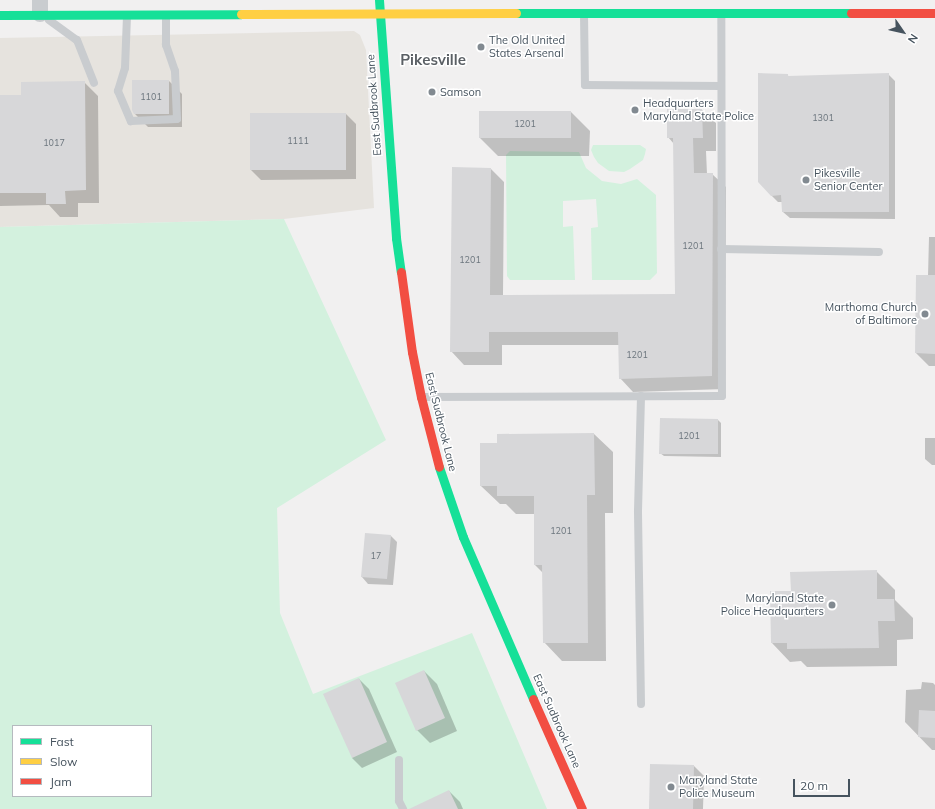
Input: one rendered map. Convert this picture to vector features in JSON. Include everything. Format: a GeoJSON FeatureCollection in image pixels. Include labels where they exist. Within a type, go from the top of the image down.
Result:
{"type":"FeatureCollection","features":[{"type":"Feature","properties":{"kind":"main road","name":"East Sudbrook Lane"},"geometry":{"type":"LineString","coordinates":[[379,0],[396,238],[412,352],[421,397],[437,461],[463,537],[582,809]]}},
{"type":"Feature","properties":{"kind":"main road"},"geometry":{"type":"LineString","coordinates":[[0,15],[40,7],[127,14],[721,12],[750,6],[935,13]]}},
{"type":"Feature","properties":{"kind":"lane"},"geometry":{"type":"LineString","coordinates":[[40,7],[77,40],[94,83]]}},
{"type":"Feature","properties":{"kind":"lane"},"geometry":{"type":"LineString","coordinates":[[421,397],[722,396],[721,12]]}},
{"type":"Feature","properties":{"kind":"lane"},"geometry":{"type":"LineString","coordinates":[[584,13],[585,84],[721,86]]}},
{"type":"Feature","properties":{"kind":"lane"},"geometry":{"type":"LineString","coordinates":[[127,14],[125,68],[118,91],[131,121],[177,119],[175,71],[166,45],[166,14]]}},
{"type":"Feature","properties":{"kind":"lane"},"geometry":{"type":"LineString","coordinates":[[721,249],[879,252]]}},
{"type":"Feature","properties":{"kind":"lane"},"geometry":{"type":"LineString","coordinates":[[641,704],[638,511],[642,396]]}},
{"type":"Feature","properties":{"kind":"lane"},"geometry":{"type":"LineString","coordinates":[[399,760],[399,801],[403,809]]}},
{"type":"Feature","properties":{"kind":"shaded area"},"geometry":{"type":"Polygon","coordinates":[[[354,31],[360,35],[366,50],[374,208],[284,219],[0,227],[0,38],[354,31]]]}},
{"type":"Feature","properties":{"kind":"green space"},"geometry":{"type":"Polygon","coordinates":[[[593,145],[640,145],[646,149],[643,160],[630,169],[624,172],[609,171],[598,163],[594,157],[591,150],[593,145]]]}},
{"type":"Feature","properties":{"kind":"green space"},"geometry":{"type":"Polygon","coordinates":[[[510,151],[579,152],[586,168],[602,181],[621,184],[637,179],[656,195],[657,273],[650,280],[592,280],[591,228],[598,227],[596,199],[563,201],[563,227],[573,226],[575,280],[510,280],[507,276],[506,155],[510,151]]]}},
{"type":"Feature","properties":{"kind":"green space"},"geometry":{"type":"Polygon","coordinates":[[[284,219],[386,440],[277,508],[280,613],[313,694],[472,633],[547,809],[0,809],[0,227],[284,219]]]}},
{"type":"Feature","properties":{"kind":"building"},"geometry":{"type":"Polygon","coordinates":[[[758,73],[788,74],[788,76],[889,73],[889,212],[782,212],[781,195],[771,196],[758,182],[758,73]]]}},
{"type":"Feature","properties":{"kind":"building"},"geometry":{"type":"Polygon","coordinates":[[[132,80],[169,80],[169,114],[134,114],[132,110],[132,80]]]}},
{"type":"Feature","properties":{"kind":"building"},"geometry":{"type":"Polygon","coordinates":[[[85,81],[86,190],[65,191],[66,204],[46,204],[46,193],[0,193],[0,95],[21,95],[21,82],[85,81]]]}},
{"type":"Feature","properties":{"kind":"building"},"geometry":{"type":"Polygon","coordinates":[[[667,109],[702,109],[703,138],[693,138],[694,173],[713,173],[712,376],[619,379],[618,332],[489,332],[489,352],[450,352],[452,167],[491,168],[490,295],[675,294],[673,138],[667,138],[667,109]]]}},
{"type":"Feature","properties":{"kind":"building"},"geometry":{"type":"Polygon","coordinates":[[[479,111],[571,111],[571,138],[479,138],[479,111]]]}},
{"type":"Feature","properties":{"kind":"building"},"geometry":{"type":"Polygon","coordinates":[[[250,113],[346,113],[346,170],[250,170],[250,113]]]}},
{"type":"Feature","properties":{"kind":"building","name":"Marthoma Church of Baltimore"},"geometry":{"type":"Polygon","coordinates":[[[916,275],[935,275],[935,354],[915,353],[916,275]]]}},
{"type":"Feature","properties":{"kind":"building"},"geometry":{"type":"Polygon","coordinates":[[[660,418],[718,419],[718,454],[659,454],[660,418]]]}},
{"type":"Feature","properties":{"kind":"building"},"geometry":{"type":"Polygon","coordinates":[[[594,433],[595,495],[587,495],[588,643],[543,643],[542,565],[534,565],[534,496],[497,496],[497,486],[480,486],[480,443],[497,443],[497,434],[594,433]]]}},
{"type":"Feature","properties":{"kind":"building"},"geometry":{"type":"Polygon","coordinates":[[[365,533],[391,535],[387,579],[361,577],[365,533]]]}},
{"type":"Feature","properties":{"kind":"building","name":"Maryland State Police Headquarters"},"geometry":{"type":"Polygon","coordinates":[[[877,570],[877,599],[894,599],[895,621],[878,621],[879,648],[787,649],[787,643],[771,643],[770,591],[791,591],[790,572],[877,570]]]}},
{"type":"Feature","properties":{"kind":"building"},"geometry":{"type":"Polygon","coordinates":[[[424,670],[445,718],[416,731],[395,683],[424,670]]]}},
{"type":"Feature","properties":{"kind":"building"},"geometry":{"type":"Polygon","coordinates":[[[359,678],[387,742],[352,758],[323,694],[359,678]]]}},
{"type":"Feature","properties":{"kind":"building"},"geometry":{"type":"Polygon","coordinates":[[[919,710],[935,711],[935,738],[918,737],[919,710]]]}},
{"type":"Feature","properties":{"kind":"building","name":"Maryland State Police Museum"},"geometry":{"type":"Polygon","coordinates":[[[650,764],[694,765],[693,809],[649,809],[650,764]]]}},
{"type":"Feature","properties":{"kind":"building"},"geometry":{"type":"Polygon","coordinates":[[[449,790],[458,809],[409,809],[449,790]]]}},
{"type":"Feature","properties":{"kind":"traffic: fast"},"geometry":{"type":"LineString","coordinates":[[379,0],[396,238],[401,272]]}},
{"type":"Feature","properties":{"kind":"traffic: fast"},"geometry":{"type":"LineString","coordinates":[[516,13],[851,13]]}},
{"type":"Feature","properties":{"kind":"traffic: fast"},"geometry":{"type":"LineString","coordinates":[[0,15],[241,14]]}},
{"type":"Feature","properties":{"kind":"traffic: fast"},"geometry":{"type":"LineString","coordinates":[[439,467],[463,537],[533,699]]}},
{"type":"Feature","properties":{"kind":"traffic: slow"},"geometry":{"type":"LineString","coordinates":[[241,14],[516,13]]}},
{"type":"Feature","properties":{"kind":"traffic: jam"},"geometry":{"type":"LineString","coordinates":[[851,13],[935,13]]}},
{"type":"Feature","properties":{"kind":"traffic: jam"},"geometry":{"type":"LineString","coordinates":[[401,272],[412,352],[421,397],[439,467]]}},
{"type":"Feature","properties":{"kind":"traffic: jam"},"geometry":{"type":"LineString","coordinates":[[533,699],[582,809]]}},
{"type":"Feature","properties":{"kind":"place","name":"The Old United States Arsenal"},"geometry":{"type":"Point","coordinates":[481,47]}},
{"type":"Feature","properties":{"kind":"place","name":"Samson"},"geometry":{"type":"Point","coordinates":[432,92]}},
{"type":"Feature","properties":{"kind":"place","name":"Headquarters Maryland State Police"},"geometry":{"type":"Point","coordinates":[635,110]}},
{"type":"Feature","properties":{"kind":"place","name":"Pikesville Senior Center"},"geometry":{"type":"Point","coordinates":[806,180]}},
{"type":"Feature","properties":{"kind":"place","name":"Marthoma Church of Baltimore"},"geometry":{"type":"Point","coordinates":[925,314]}},
{"type":"Feature","properties":{"kind":"place","name":"Maryland State Police Headquarters"},"geometry":{"type":"Point","coordinates":[832,605]}},
{"type":"Feature","properties":{"kind":"place","name":"Maryland State Police Museum"},"geometry":{"type":"Point","coordinates":[671,787]}},
{"type":"Feature","properties":{"kind":"district","name":"Pikesville"},"geometry":{"type":"Point","coordinates":[433,60]}}]}
